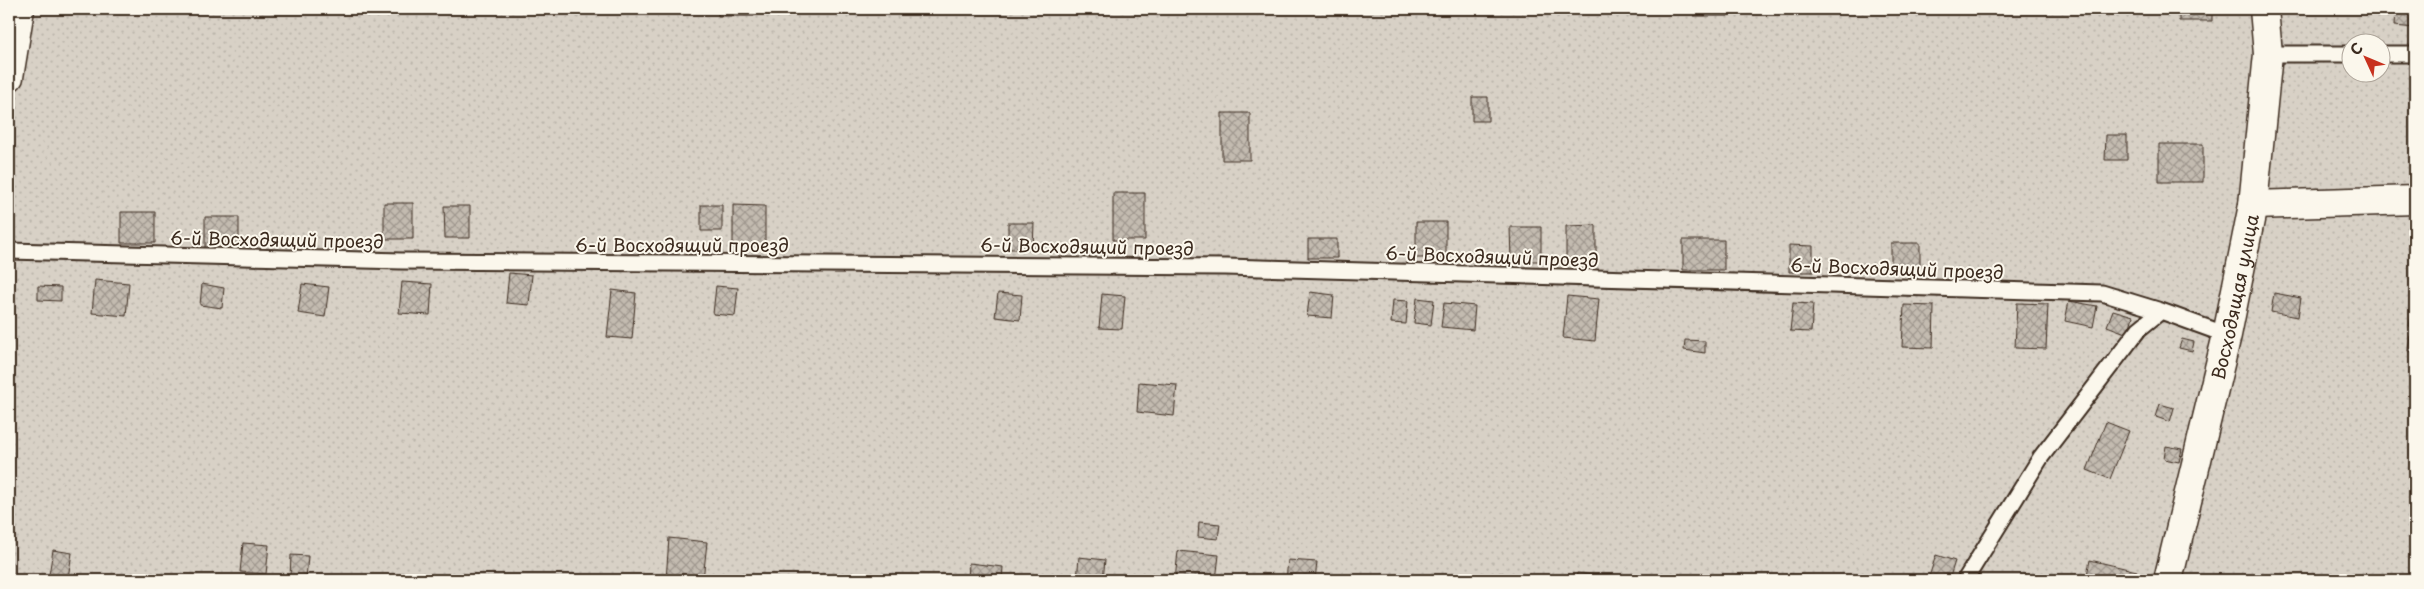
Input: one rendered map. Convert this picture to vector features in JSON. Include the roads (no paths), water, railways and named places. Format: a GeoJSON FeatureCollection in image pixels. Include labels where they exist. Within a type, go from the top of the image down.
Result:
{"type":"FeatureCollection","features":[{"type":"Feature","properties":{"kind":"street"},"geometry":{"type":"LineString","coordinates":[[9,76],[20,9]]}},
{"type":"Feature","properties":{"kind":"street","name":"Восходящая улица"},"geometry":{"type":"LineString","coordinates":[[2168,580],[2227,335],[2253,205],[2268,54],[2263,9]]}},
{"type":"Feature","properties":{"kind":"street"},"geometry":{"type":"LineString","coordinates":[[2253,205],[2415,200]]}},
{"type":"Feature","properties":{"kind":"lane"},"geometry":{"type":"LineString","coordinates":[[2268,54],[2342,54]]}},
{"type":"Feature","properties":{"kind":"lane"},"geometry":{"type":"LineString","coordinates":[[2392,54],[2415,54]]}},
{"type":"Feature","properties":{"kind":"lane","name":"6-й Восходящий проезд"},"geometry":{"type":"LineString","coordinates":[[9,251],[402,261],[1226,267],[2102,293],[2161,311],[2227,335]]}},
{"type":"Feature","properties":{"kind":"lane"},"geometry":{"type":"LineString","coordinates":[[1965,580],[2041,457],[2139,329],[2161,311]]}}]}
